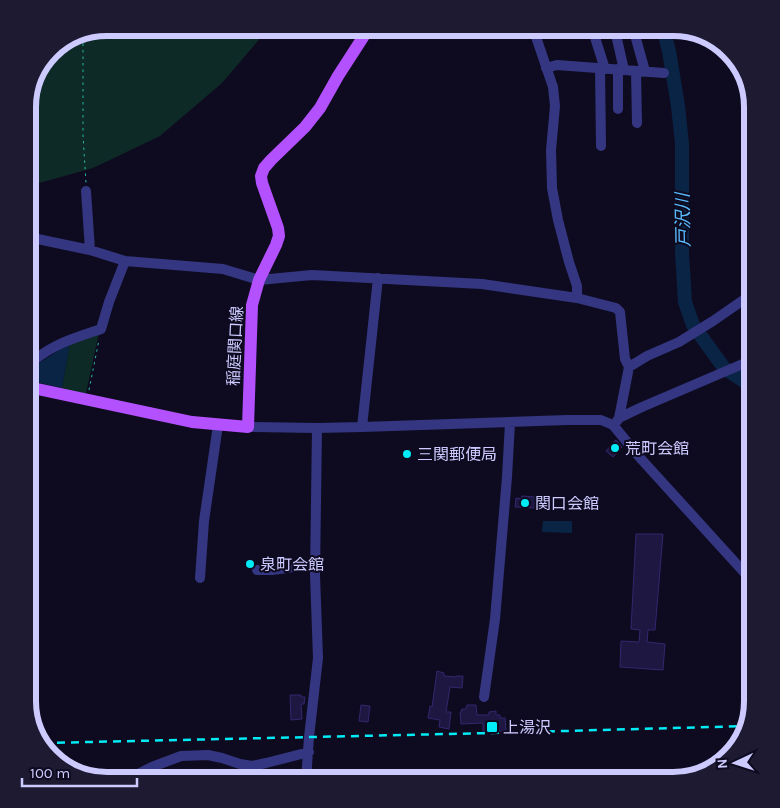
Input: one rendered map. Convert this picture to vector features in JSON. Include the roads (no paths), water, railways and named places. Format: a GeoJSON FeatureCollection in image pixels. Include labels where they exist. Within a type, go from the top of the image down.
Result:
{"type":"FeatureCollection","features":[{"type":"Feature","properties":{"kind":"main road","name":"稲庭関口線"},"geometry":{"type":"LineString","coordinates":[[248,427],[252,305],[259,280],[279,236],[261,176],[264,168],[305,127],[320,108],[364,36]]}},
{"type":"Feature","properties":{"kind":"main road"},"geometry":{"type":"LineString","coordinates":[[36,389],[192,422],[248,427]]}},
{"type":"Feature","properties":{"kind":"street"},"geometry":{"type":"LineString","coordinates":[[536,36],[553,87],[554,106],[550,150],[552,188],[558,220],[577,286],[577,298]]}},
{"type":"Feature","properties":{"kind":"street"},"geometry":{"type":"LineString","coordinates":[[594,36],[602,68],[601,146]]}},
{"type":"Feature","properties":{"kind":"street"},"geometry":{"type":"LineString","coordinates":[[616,36],[621,70],[618,109]]}},
{"type":"Feature","properties":{"kind":"street"},"geometry":{"type":"LineString","coordinates":[[634,36],[641,71],[637,123]]}},
{"type":"Feature","properties":{"kind":"street"},"geometry":{"type":"LineString","coordinates":[[546,68],[556,65],[664,72]]}},
{"type":"Feature","properties":{"kind":"street"},"geometry":{"type":"LineString","coordinates":[[86,191],[90,250]]}},
{"type":"Feature","properties":{"kind":"street"},"geometry":{"type":"LineString","coordinates":[[36,239],[90,250],[125,261],[223,269],[259,280],[312,275],[482,284],[577,298],[616,308],[620,312],[625,359],[629,368],[616,422],[642,460],[744,572]]}},
{"type":"Feature","properties":{"kind":"street"},"geometry":{"type":"LineString","coordinates":[[36,358],[46,350],[101,329],[125,261]]}},
{"type":"Feature","properties":{"kind":"street"},"geometry":{"type":"LineString","coordinates":[[362,427],[378,278]]}},
{"type":"Feature","properties":{"kind":"street"},"geometry":{"type":"LineString","coordinates":[[629,368],[647,356],[679,342],[744,300]]}},
{"type":"Feature","properties":{"kind":"street"},"geometry":{"type":"LineString","coordinates":[[248,427],[317,428],[567,420],[616,422],[642,407],[744,364]]}},
{"type":"Feature","properties":{"kind":"street"},"geometry":{"type":"LineString","coordinates":[[484,698],[495,619],[510,423]]}},
{"type":"Feature","properties":{"kind":"street"},"geometry":{"type":"LineString","coordinates":[[200,578],[204,521],[218,425]]}},
{"type":"Feature","properties":{"kind":"street"},"geometry":{"type":"LineString","coordinates":[[307,772],[318,658],[315,564],[317,428]]}},
{"type":"Feature","properties":{"kind":"street"},"geometry":{"type":"LineString","coordinates":[[257,570],[272,570],[315,564]]}},
{"type":"Feature","properties":{"kind":"street"},"geometry":{"type":"LineString","coordinates":[[142,772],[181,756],[208,755],[252,766],[309,752]]}},
{"type":"Feature","properties":{"kind":"water"},"geometry":{"type":"Polygon","coordinates":[[[70,343],[62,388],[40,383],[36,380],[36,366],[70,343]]]}},
{"type":"Feature","properties":{"kind":"water"},"geometry":{"type":"Polygon","coordinates":[[[543,521],[572,521],[572,533],[542,532],[543,521]]]}},
{"type":"Feature","properties":{"kind":"waterway","name":"戸沢川"},"geometry":{"type":"LineString","coordinates":[[665,36],[678,106],[682,144],[682,253],[685,302],[693,325],[724,368],[744,381]]}},
{"type":"Feature","properties":{"kind":"railway"},"geometry":{"type":"LineString","coordinates":[[51,743],[738,726]]}},
{"type":"Feature","properties":{"kind":"place","name":"荒町会館"},"geometry":{"type":"Point","coordinates":[615,448]}},
{"type":"Feature","properties":{"kind":"place","name":"三関郵便局"},"geometry":{"type":"Point","coordinates":[407,454]}},
{"type":"Feature","properties":{"kind":"place","name":"関口会館"},"geometry":{"type":"Point","coordinates":[525,503]}},
{"type":"Feature","properties":{"kind":"place","name":"泉町会館"},"geometry":{"type":"Point","coordinates":[250,564]}},
{"type":"Feature","properties":{"kind":"place","name":"上湯沢"},"geometry":{"type":"Point","coordinates":[492,727]}}]}
